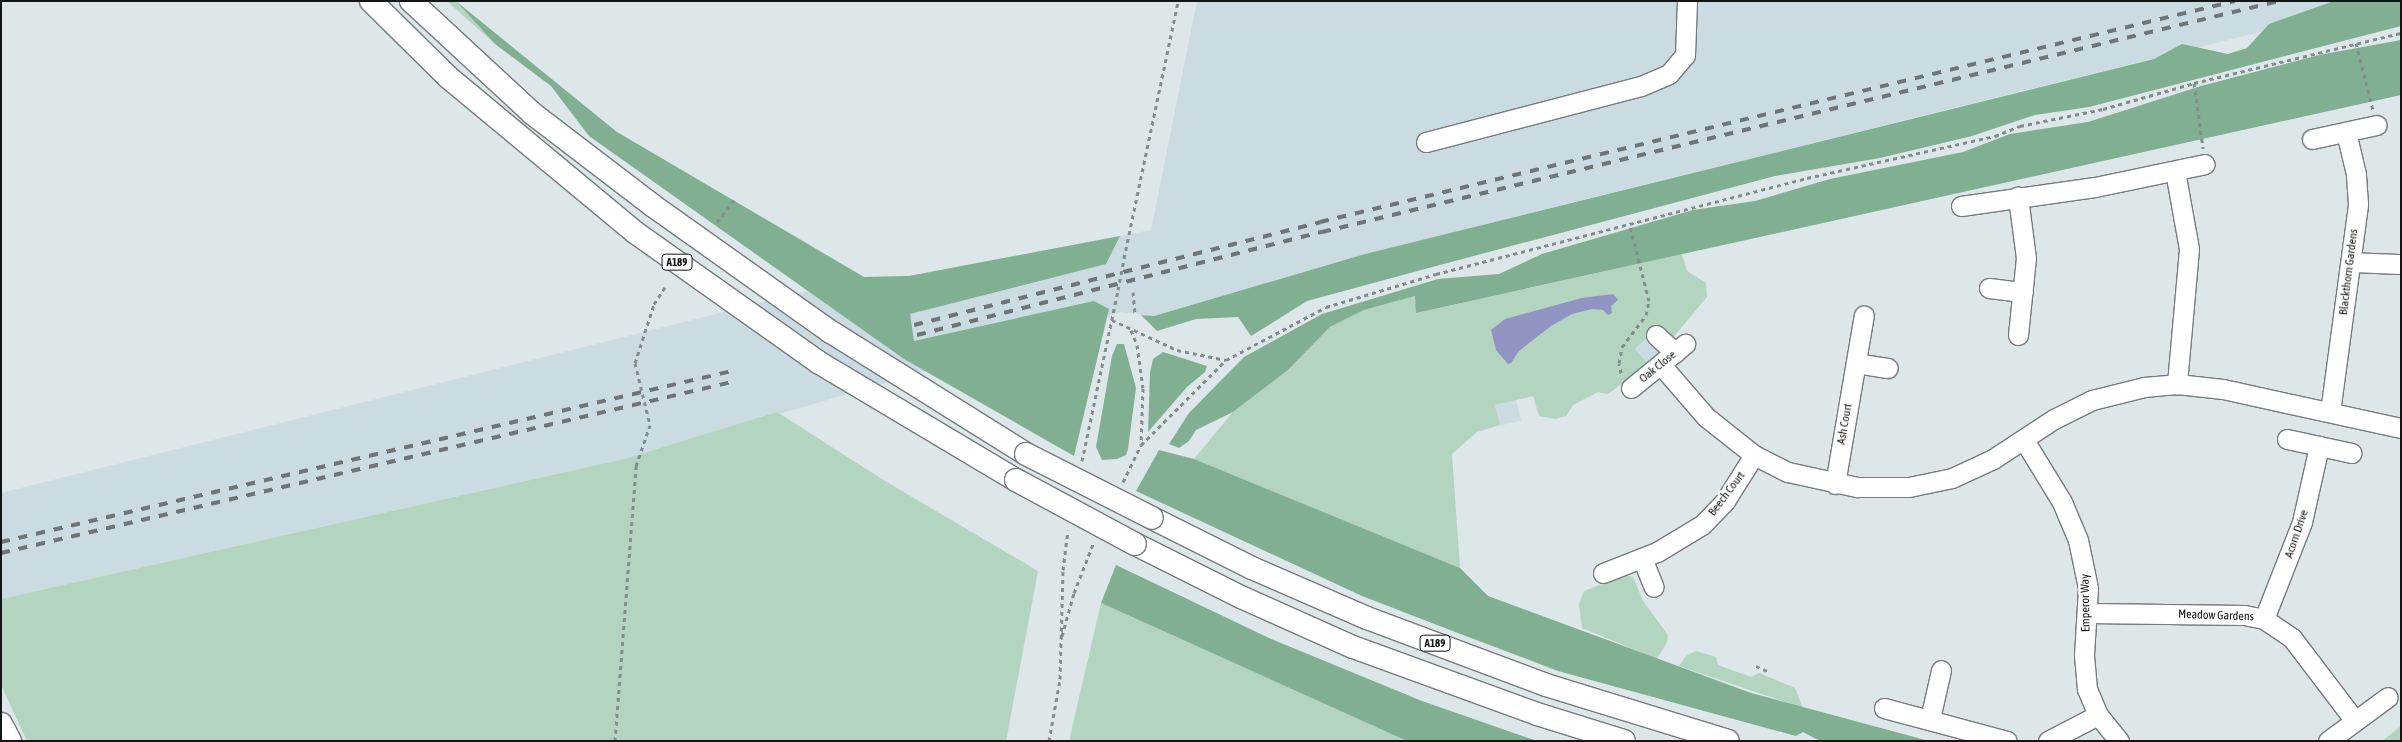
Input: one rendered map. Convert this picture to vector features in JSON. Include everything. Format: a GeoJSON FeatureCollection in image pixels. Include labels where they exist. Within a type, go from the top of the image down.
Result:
{"type":"FeatureCollection","features":[{"type":"Feature","properties":{"kind":"main road","name":"A189"},"geometry":{"type":"LineString","coordinates":[[371,1],[448,77],[636,233],[818,362],[1016,480],[1135,544],[1241,597],[1353,647],[1537,714],[1624,741]]}},
{"type":"Feature","properties":{"kind":"main road","name":"A189"},"geometry":{"type":"LineString","coordinates":[[410,1],[533,114],[652,205],[831,332],[1026,454],[1252,568],[1367,618],[1546,684],[1728,741]]}},
{"type":"Feature","properties":{"kind":"main road"},"geometry":{"type":"LineString","coordinates":[[1,724],[10,741]]}},
{"type":"Feature","properties":{"kind":"street"},"geometry":{"type":"LineString","coordinates":[[1426,142],[1641,86],[1669,74],[1685,55],[1687,1]]}},
{"type":"Feature","properties":{"kind":"street"},"geometry":{"type":"LineString","coordinates":[[2312,139],[2377,125]]}},
{"type":"Feature","properties":{"kind":"street","name":"Blackthorn Gardens"},"geometry":{"type":"LineString","coordinates":[[2330,412],[2351,262],[2358,191],[2346,132]]}},
{"type":"Feature","properties":{"kind":"street"},"geometry":{"type":"LineString","coordinates":[[1961,206],[2175,171],[2205,164]]}},
{"type":"Feature","properties":{"kind":"street"},"geometry":{"type":"LineString","coordinates":[[2175,171],[2189,249],[2177,384]]}},
{"type":"Feature","properties":{"kind":"street"},"geometry":{"type":"LineString","coordinates":[[2018,197],[2026,245],[2018,335]]}},
{"type":"Feature","properties":{"kind":"street"},"geometry":{"type":"LineString","coordinates":[[2351,262],[2401,264]]}},
{"type":"Feature","properties":{"kind":"street"},"geometry":{"type":"LineString","coordinates":[[1989,288],[2023,292]]}},
{"type":"Feature","properties":{"kind":"street","name":"Ash Court"},"geometry":{"type":"LineString","coordinates":[[1835,484],[1864,315]]}},
{"type":"Feature","properties":{"kind":"street"},"geometry":{"type":"LineString","coordinates":[[1656,335],[1674,354],[1706,417],[1754,455],[1788,472],[1835,484],[1890,488],[1930,484],[1972,470],[2092,400],[2128,390],[2177,384],[2223,389],[2401,428]]}},
{"type":"Feature","properties":{"kind":"street","name":"Oak Close"},"geometry":{"type":"LineString","coordinates":[[1631,388],[1674,354]]}},
{"type":"Feature","properties":{"kind":"street"},"geometry":{"type":"LineString","coordinates":[[1856,363],[1888,368]]}},
{"type":"Feature","properties":{"kind":"street"},"geometry":{"type":"LineString","coordinates":[[2288,439],[2351,453]]}},
{"type":"Feature","properties":{"kind":"street","name":"Emperor Way"},"geometry":{"type":"LineString","coordinates":[[2024,440],[2071,520],[2084,563],[2088,613],[2085,673],[2098,715],[2119,741]]}},
{"type":"Feature","properties":{"kind":"street","name":"Acorn Drive"},"geometry":{"type":"LineString","coordinates":[[2264,619],[2302,522],[2319,446]]}},
{"type":"Feature","properties":{"kind":"street","name":"Beech Court"},"geometry":{"type":"LineString","coordinates":[[1603,573],[1675,543],[1708,520],[1725,502],[1754,455]]}},
{"type":"Feature","properties":{"kind":"street"},"geometry":{"type":"LineString","coordinates":[[1642,558],[1654,587]]}},
{"type":"Feature","properties":{"kind":"street","name":"Meadow Gardens"},"geometry":{"type":"LineString","coordinates":[[2088,613],[2244,615],[2264,619],[2292,638],[2355,721]]}},
{"type":"Feature","properties":{"kind":"street"},"geometry":{"type":"LineString","coordinates":[[1930,719],[1941,670]]}},
{"type":"Feature","properties":{"kind":"street"},"geometry":{"type":"LineString","coordinates":[[2328,741],[2388,697]]}},
{"type":"Feature","properties":{"kind":"street"},"geometry":{"type":"LineString","coordinates":[[1884,708],[2007,741]]}},
{"type":"Feature","properties":{"kind":"street"},"geometry":{"type":"LineString","coordinates":[[2048,741],[2098,715]]}},
{"type":"Feature","properties":{"kind":"path"},"geometry":{"type":"LineString","coordinates":[[1118,290],[1178,1]]}},
{"type":"Feature","properties":{"kind":"path"},"geometry":{"type":"LineString","coordinates":[[1119,491],[1141,445],[1226,360],[1326,307],[1436,274],[1630,226],[1807,178],[1986,138],[2020,126],[2103,109],[2194,83],[2401,33]]}},
{"type":"Feature","properties":{"kind":"path"},"geometry":{"type":"LineString","coordinates":[[2356,43],[2377,125]]}},
{"type":"Feature","properties":{"kind":"path"},"geometry":{"type":"LineString","coordinates":[[2194,83],[2205,164]]}},
{"type":"Feature","properties":{"kind":"path"},"geometry":{"type":"LineString","coordinates":[[717,222],[735,200]]}},
{"type":"Feature","properties":{"kind":"path"},"geometry":{"type":"LineString","coordinates":[[1630,226],[1649,301],[1646,315],[1625,340],[1620,356],[1620,370],[1631,388]]}},
{"type":"Feature","properties":{"kind":"path"},"geometry":{"type":"LineString","coordinates":[[616,741],[636,466],[650,425],[635,363],[654,304],[665,287]]}},
{"type":"Feature","properties":{"kind":"path"},"geometry":{"type":"LineString","coordinates":[[1133,292],[1135,314]]}},
{"type":"Feature","properties":{"kind":"path"},"geometry":{"type":"LineString","coordinates":[[1112,320],[1130,330],[1177,350],[1226,360]]}},
{"type":"Feature","properties":{"kind":"path"},"geometry":{"type":"LineString","coordinates":[[1130,330],[1137,346],[1143,388],[1141,445]]}},
{"type":"Feature","properties":{"kind":"path"},"geometry":{"type":"LineString","coordinates":[[1049,741],[1060,678],[1062,636],[1074,593],[1097,536]]}},
{"type":"Feature","properties":{"kind":"path"},"geometry":{"type":"LineString","coordinates":[[1756,666],[1767,671]]}},
{"type":"Feature","properties":{"kind":"shaded area"},"geometry":{"type":"Polygon","coordinates":[[[1197,1],[2385,1],[1365,254],[1154,316],[1120,312],[1098,321],[628,458],[1,599],[1,493],[864,277],[909,276],[1151,230],[1197,1]]]}},
{"type":"Feature","properties":{"kind":"shaded area"},"geometry":{"type":"Polygon","coordinates":[[[1650,335],[1664,349],[1649,365],[1634,351],[1650,335]]]}},
{"type":"Feature","properties":{"kind":"shaded area"},"geometry":{"type":"Polygon","coordinates":[[[1516,400],[1521,420],[1500,426],[1495,405],[1516,400]]]}},
{"type":"Feature","properties":{"kind":"green space"},"geometry":{"type":"Polygon","coordinates":[[[447,1],[457,1],[495,44],[447,1]]]}},
{"type":"Feature","properties":{"kind":"green space"},"geometry":{"type":"Polygon","coordinates":[[[2334,1],[2401,1],[2401,26],[2089,107],[2035,115],[1972,136],[1880,158],[1775,176],[1436,266],[1307,301],[1251,336],[1238,317],[1196,319],[1157,331],[1141,315],[1154,316],[1365,254],[2154,59],[2182,44],[2228,54],[2247,48],[2269,24],[2334,1]]]}},
{"type":"Feature","properties":{"kind":"green space"},"geometry":{"type":"Polygon","coordinates":[[[457,2],[617,132],[864,277],[909,276],[1120,236],[1106,264],[910,314],[914,341],[1094,301],[1109,309],[1074,456],[904,359],[589,136],[551,86],[495,44],[457,2]]]}},
{"type":"Feature","properties":{"kind":"green space"},"geometry":{"type":"Polygon","coordinates":[[[2401,40],[2401,95],[1416,313],[1415,296],[1364,310],[1330,327],[1288,370],[1233,412],[1196,430],[1189,441],[1179,448],[1169,444],[1189,413],[1244,357],[1322,314],[1438,279],[1499,274],[1542,254],[1693,210],[1755,201],[1830,179],[1963,152],[2010,134],[2088,122],[2201,86],[2319,55],[2401,40]]]}},
{"type":"Feature","properties":{"kind":"green space"},"geometry":{"type":"Polygon","coordinates":[[[1682,254],[1687,271],[1706,283],[1707,297],[1671,340],[1657,328],[1635,349],[1648,364],[1608,394],[1598,392],[1573,405],[1566,416],[1556,419],[1539,416],[1533,396],[1495,405],[1500,425],[1477,432],[1452,454],[1460,568],[1194,459],[1233,412],[1288,370],[1330,327],[1364,310],[1415,296],[1417,313],[1682,254]]]}},
{"type":"Feature","properties":{"kind":"green space"},"geometry":{"type":"Polygon","coordinates":[[[1117,344],[1124,344],[1136,388],[1126,455],[1117,459],[1102,460],[1096,447],[1112,356],[1117,344]]]}},
{"type":"Feature","properties":{"kind":"green space"},"geometry":{"type":"Polygon","coordinates":[[[1163,352],[1207,366],[1205,372],[1187,387],[1148,432],[1150,373],[1153,359],[1163,352]]]}},
{"type":"Feature","properties":{"kind":"green space"},"geometry":{"type":"Polygon","coordinates":[[[777,412],[885,481],[1038,571],[1006,741],[27,741],[1,685],[1,599],[628,458],[777,412]]]}},
{"type":"Feature","properties":{"kind":"green space"},"geometry":{"type":"Polygon","coordinates":[[[1159,450],[1194,459],[1460,568],[1488,596],[1751,693],[1929,741],[1820,741],[1803,732],[1796,736],[1558,671],[1362,596],[1136,491],[1159,450]]]}},
{"type":"Feature","properties":{"kind":"green space"},"geometry":{"type":"Polygon","coordinates":[[[1116,565],[1269,638],[1422,701],[1537,741],[1407,741],[1101,603],[1116,565]]]}},
{"type":"Feature","properties":{"kind":"green space"},"geometry":{"type":"Polygon","coordinates":[[[1625,575],[1633,577],[1643,601],[1668,635],[1667,642],[1657,659],[1582,628],[1579,604],[1584,591],[1625,575]]]}},
{"type":"Feature","properties":{"kind":"green space"},"geometry":{"type":"Polygon","coordinates":[[[1101,603],[1407,741],[1069,741],[1101,603]]]}},
{"type":"Feature","properties":{"kind":"green space"},"geometry":{"type":"Polygon","coordinates":[[[1696,651],[1716,657],[1718,665],[1751,677],[1759,673],[1795,688],[1803,708],[1679,666],[1686,656],[1696,651]]]}},
{"type":"Feature","properties":{"kind":"green space"},"geometry":{"type":"Polygon","coordinates":[[[2401,726],[2401,741],[2382,741],[2401,726]]]}},
{"type":"Feature","properties":{"kind":"water"},"geometry":{"type":"Polygon","coordinates":[[[1613,294],[1618,300],[1611,306],[1612,313],[1608,315],[1603,310],[1592,309],[1572,314],[1551,326],[1519,351],[1511,363],[1508,364],[1496,350],[1491,330],[1505,319],[1582,298],[1613,294]]]}},
{"type":"Feature","properties":{"kind":"railway"},"geometry":{"type":"LineString","coordinates":[[914,325],[1320,222],[2235,1]]}},
{"type":"Feature","properties":{"kind":"railway"},"geometry":{"type":"LineString","coordinates":[[917,335],[1322,232],[2279,1]]}},
{"type":"Feature","properties":{"kind":"railway"},"geometry":{"type":"LineString","coordinates":[[1,542],[732,371]]}},
{"type":"Feature","properties":{"kind":"railway"},"geometry":{"type":"LineString","coordinates":[[1,553],[732,382]]}}]}
